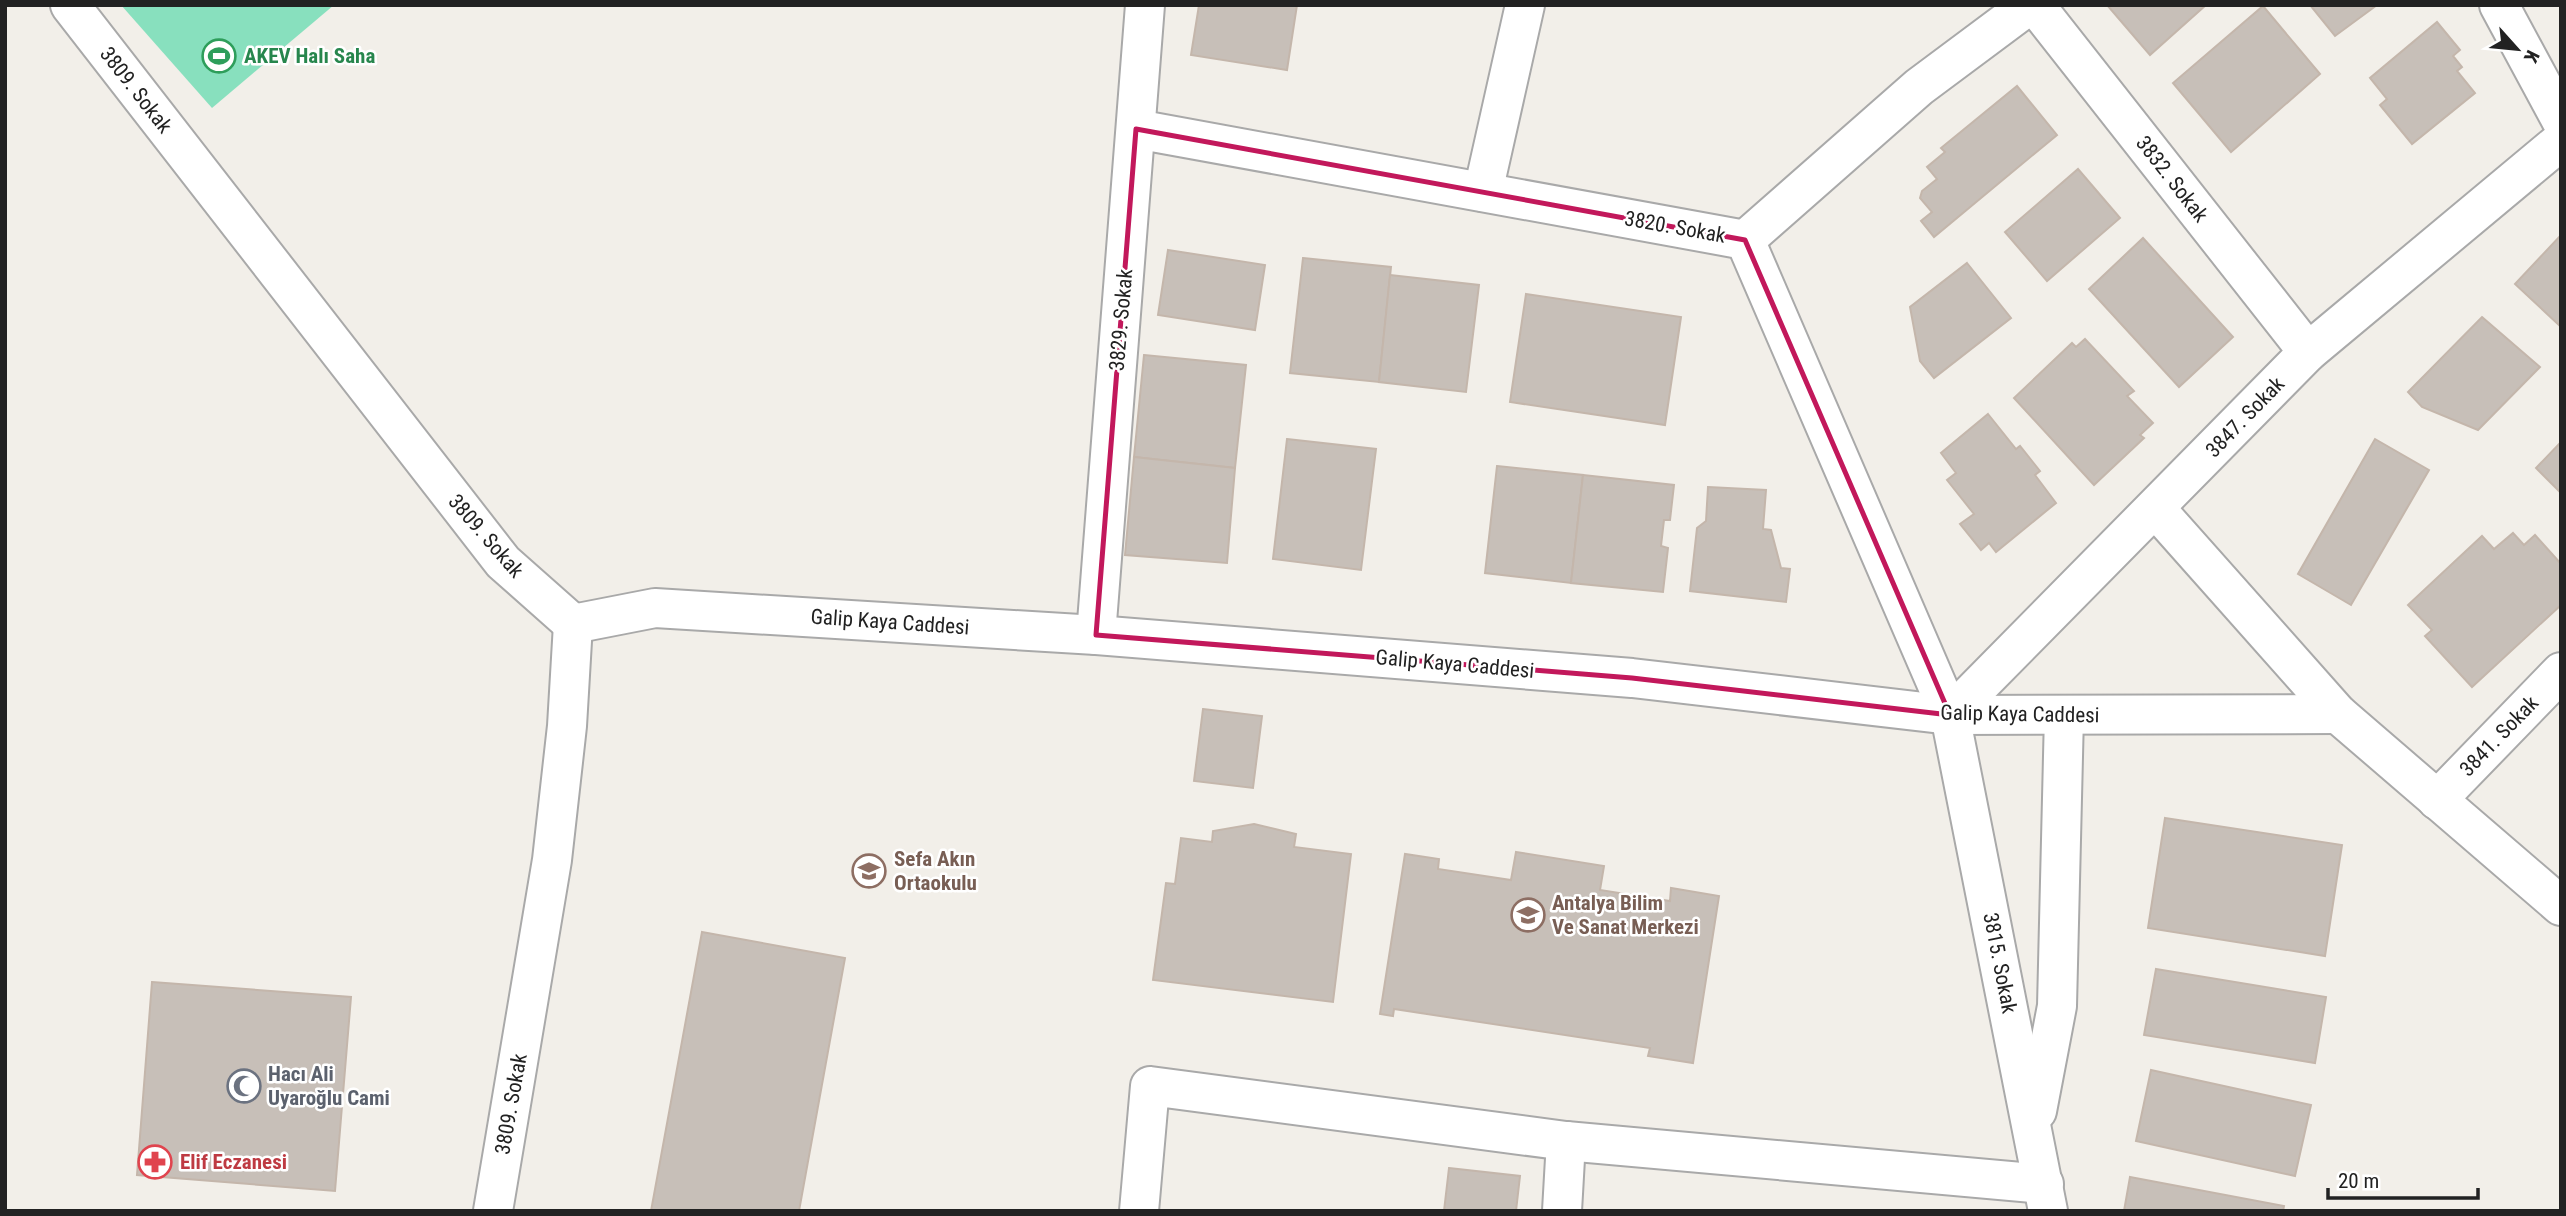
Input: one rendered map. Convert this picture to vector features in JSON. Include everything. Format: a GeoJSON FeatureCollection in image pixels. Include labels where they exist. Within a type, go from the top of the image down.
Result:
{"type":"FeatureCollection","features":[{"type":"Feature","properties":{"kind":"street","name":"3809. Sokak"},"geometry":{"type":"LineString","coordinates":[[69,5],[503,562],[573,624],[567,726],[552,860],[493,1211]]}},
{"type":"Feature","properties":{"kind":"street","name":"3829. Sokak"},"geometry":{"type":"LineString","coordinates":[[1096,635],[1145,5]]}},
{"type":"Feature","properties":{"kind":"street"},"geometry":{"type":"LineString","coordinates":[[1483,192],[1525,5]]}},
{"type":"Feature","properties":{"kind":"street"},"geometry":{"type":"LineString","coordinates":[[1745,240],[1919,87],[2029,5]]}},
{"type":"Feature","properties":{"kind":"street","name":"3832. Sokak"},"geometry":{"type":"LineString","coordinates":[[2035,5],[2308,352]]}},
{"type":"Feature","properties":{"kind":"street"},"geometry":{"type":"LineString","coordinates":[[2499,5],[2561,120]]}},
{"type":"Feature","properties":{"kind":"street","name":"3820. Sokak"},"geometry":{"type":"LineString","coordinates":[[1136,129],[1745,240],[1950,715]]}},
{"type":"Feature","properties":{"kind":"street","name":"3847. Sokak"},"geometry":{"type":"LineString","coordinates":[[1950,715],[2308,352],[2561,141]]}},
{"type":"Feature","properties":{"kind":"street"},"geometry":{"type":"LineString","coordinates":[[2155,508],[2339,714],[2561,906]]}},
{"type":"Feature","properties":{"kind":"street","name":"Galip Kaya Caddesi"},"geometry":{"type":"LineString","coordinates":[[573,624],[655,608],[1096,635],[1632,678],[1950,715],[2339,714]]}},
{"type":"Feature","properties":{"kind":"street","name":"3841. Sokak"},"geometry":{"type":"LineString","coordinates":[[2437,800],[2561,672]]}},
{"type":"Feature","properties":{"kind":"street","name":"3815. Sokak"},"geometry":{"type":"LineString","coordinates":[[1950,715],[2046,1198]]}},
{"type":"Feature","properties":{"kind":"street"},"geometry":{"type":"LineString","coordinates":[[2033,1130],[2057,1006],[2064,715]]}},
{"type":"Feature","properties":{"kind":"street"},"geometry":{"type":"LineString","coordinates":[[1139,1211],[1150,1086],[1566,1141],[2046,1198]]}},
{"type":"Feature","properties":{"kind":"street"},"geometry":{"type":"LineString","coordinates":[[1562,1211],[1566,1141]]}},
{"type":"Feature","properties":{"kind":"highlighted area"},"geometry":{"type":"Polygon","coordinates":[[[1136,129],[1745,240],[1950,715],[1632,678],[1096,635],[1136,129]]]}},
{"type":"Feature","properties":{"kind":"green space","name":"AKEV Halı Saha"},"geometry":{"type":"Polygon","coordinates":[[[121,5],[334,5],[212,108],[121,5]]]}},
{"type":"Feature","properties":{"kind":"building"},"geometry":{"type":"Polygon","coordinates":[[[1199,5],[1297,5],[1287,70],[1191,55],[1199,5]]]}},
{"type":"Feature","properties":{"kind":"building"},"geometry":{"type":"Polygon","coordinates":[[[2107,5],[2206,5],[2150,55],[2107,5]]]}},
{"type":"Feature","properties":{"kind":"building"},"geometry":{"type":"Polygon","coordinates":[[[2310,5],[2377,5],[2335,36],[2310,5]]]}},
{"type":"Feature","properties":{"kind":"building"},"geometry":{"type":"Polygon","coordinates":[[[2263,6],[2320,74],[2231,152],[2173,83],[2263,6]]]}},
{"type":"Feature","properties":{"kind":"building"},"geometry":{"type":"Polygon","coordinates":[[[2437,22],[2460,50],[2453,56],[2462,67],[2457,71],[2475,93],[2412,144],[2380,105],[2387,99],[2370,78],[2437,22]]]}},
{"type":"Feature","properties":{"kind":"building"},"geometry":{"type":"Polygon","coordinates":[[[2017,86],[2057,135],[1934,237],[1921,221],[1932,212],[1920,198],[1922,191],[1937,179],[1927,167],[1945,152],[1941,148],[2017,86]]]}},
{"type":"Feature","properties":{"kind":"building"},"geometry":{"type":"Polygon","coordinates":[[[2078,169],[2120,218],[2047,281],[2005,232],[2078,169]]]}},
{"type":"Feature","properties":{"kind":"building"},"geometry":{"type":"Polygon","coordinates":[[[2561,235],[2561,327],[2515,284],[2561,235]]]}},
{"type":"Feature","properties":{"kind":"building"},"geometry":{"type":"Polygon","coordinates":[[[2143,238],[2233,337],[2179,387],[2089,289],[2143,238]]]}},
{"type":"Feature","properties":{"kind":"building"},"geometry":{"type":"Polygon","coordinates":[[[1168,250],[1265,265],[1255,330],[1158,315],[1168,250]]]}},
{"type":"Feature","properties":{"kind":"building"},"geometry":{"type":"Polygon","coordinates":[[[1303,258],[1391,267],[1379,382],[1290,373],[1303,258]]]}},
{"type":"Feature","properties":{"kind":"building"},"geometry":{"type":"Polygon","coordinates":[[[1967,263],[2011,318],[1934,378],[1920,361],[1910,307],[1967,263]]]}},
{"type":"Feature","properties":{"kind":"building"},"geometry":{"type":"Polygon","coordinates":[[[1390,275],[1479,285],[1466,392],[1379,382],[1390,275]]]}},
{"type":"Feature","properties":{"kind":"building"},"geometry":{"type":"Polygon","coordinates":[[[1526,294],[1681,317],[1665,425],[1510,402],[1526,294]]]}},
{"type":"Feature","properties":{"kind":"building"},"geometry":{"type":"Polygon","coordinates":[[[2482,317],[2540,367],[2478,430],[2422,407],[2408,392],[2482,317]]]}},
{"type":"Feature","properties":{"kind":"building"},"geometry":{"type":"Polygon","coordinates":[[[2085,339],[2134,391],[2127,396],[2153,423],[2140,435],[2144,438],[2094,485],[2014,398],[2072,343],[2076,347],[2085,339]]]}},
{"type":"Feature","properties":{"kind":"building"},"geometry":{"type":"Polygon","coordinates":[[[1144,355],[1246,365],[1235,468],[1134,457],[1144,355]]]}},
{"type":"Feature","properties":{"kind":"building"},"geometry":{"type":"Polygon","coordinates":[[[1988,414],[2016,449],[2020,446],[2040,471],[2035,475],[2056,503],[1996,552],[1989,543],[1981,550],[1960,524],[1974,514],[1947,480],[1956,473],[1941,453],[1988,414]]]}},
{"type":"Feature","properties":{"kind":"building"},"geometry":{"type":"Polygon","coordinates":[[[1287,439],[1376,449],[1361,570],[1273,559],[1287,439]]]}},
{"type":"Feature","properties":{"kind":"building"},"geometry":{"type":"Polygon","coordinates":[[[2375,439],[2429,470],[2351,605],[2298,574],[2375,439]]]}},
{"type":"Feature","properties":{"kind":"building"},"geometry":{"type":"Polygon","coordinates":[[[2561,442],[2561,493],[2536,468],[2561,442]]]}},
{"type":"Feature","properties":{"kind":"building"},"geometry":{"type":"Polygon","coordinates":[[[1134,457],[1235,468],[1227,563],[1125,555],[1134,457]]]}},
{"type":"Feature","properties":{"kind":"building"},"geometry":{"type":"Polygon","coordinates":[[[1497,466],[1583,475],[1571,583],[1485,573],[1497,466]]]}},
{"type":"Feature","properties":{"kind":"building"},"geometry":{"type":"Polygon","coordinates":[[[1583,475],[1674,485],[1670,520],[1664,520],[1661,546],[1668,548],[1663,592],[1571,583],[1583,475]]]}},
{"type":"Feature","properties":{"kind":"building"},"geometry":{"type":"Polygon","coordinates":[[[1708,487],[1766,490],[1763,529],[1771,530],[1781,568],[1790,569],[1786,602],[1690,591],[1697,528],[1706,521],[1708,487]]]}},
{"type":"Feature","properties":{"kind":"building"},"geometry":{"type":"Polygon","coordinates":[[[2513,533],[2524,545],[2535,535],[2561,564],[2561,605],[2472,687],[2425,636],[2432,630],[2408,605],[2482,536],[2494,549],[2513,533]]]}},
{"type":"Feature","properties":{"kind":"building"},"geometry":{"type":"Polygon","coordinates":[[[1203,709],[1262,716],[1253,788],[1194,781],[1203,709]]]}},
{"type":"Feature","properties":{"kind":"building"},"geometry":{"type":"Polygon","coordinates":[[[2165,818],[2342,845],[2325,956],[2148,928],[2165,818]]]}},
{"type":"Feature","properties":{"kind":"building"},"geometry":{"type":"Polygon","coordinates":[[[1254,824],[1296,834],[1294,847],[1351,854],[1333,1002],[1153,980],[1166,883],[1175,884],[1181,838],[1212,842],[1213,831],[1254,824]]]}},
{"type":"Feature","properties":{"kind":"building"},"geometry":{"type":"Polygon","coordinates":[[[1516,852],[1604,866],[1600,890],[1670,901],[1671,888],[1719,896],[1693,1063],[1648,1056],[1650,1048],[1394,1009],[1393,1016],[1380,1014],[1405,854],[1439,859],[1438,869],[1511,880],[1516,852]]]}},
{"type":"Feature","properties":{"kind":"building"},"geometry":{"type":"Polygon","coordinates":[[[702,932],[845,958],[799,1211],[651,1211],[702,932]]]}},
{"type":"Feature","properties":{"kind":"building"},"geometry":{"type":"Polygon","coordinates":[[[2156,969],[2326,997],[2315,1063],[2144,1035],[2156,969]]]}},
{"type":"Feature","properties":{"kind":"building","name":"Hacı Ali Uyaroğlu Cami"},"geometry":{"type":"Polygon","coordinates":[[[152,982],[351,997],[335,1191],[137,1175],[152,982]]]}},
{"type":"Feature","properties":{"kind":"building"},"geometry":{"type":"Polygon","coordinates":[[[2151,1070],[2311,1105],[2295,1176],[2136,1141],[2151,1070]]]}},
{"type":"Feature","properties":{"kind":"building"},"geometry":{"type":"Polygon","coordinates":[[[1449,1168],[1520,1176],[1516,1211],[1444,1211],[1449,1168]]]}},
{"type":"Feature","properties":{"kind":"building"},"geometry":{"type":"Polygon","coordinates":[[[2130,1177],[2284,1206],[2283,1211],[2124,1211],[2130,1177]]]}},
{"type":"Feature","properties":{"kind":"place","name":"AKEV Halı Saha"},"geometry":{"type":"Point","coordinates":[219,56]}},
{"type":"Feature","properties":{"kind":"place","name":"Sefa Akın Ortaokulu"},"geometry":{"type":"Point","coordinates":[869,871]}},
{"type":"Feature","properties":{"kind":"place","name":"Antalya Bilim Ve Sanat Merkezi"},"geometry":{"type":"Point","coordinates":[1528,915]}},
{"type":"Feature","properties":{"kind":"place","name":"Hacı Ali Uyaroğlu Cami"},"geometry":{"type":"Point","coordinates":[244,1086]}},
{"type":"Feature","properties":{"kind":"place","name":"Elif Eczanesi"},"geometry":{"type":"Point","coordinates":[155,1162]}}]}
